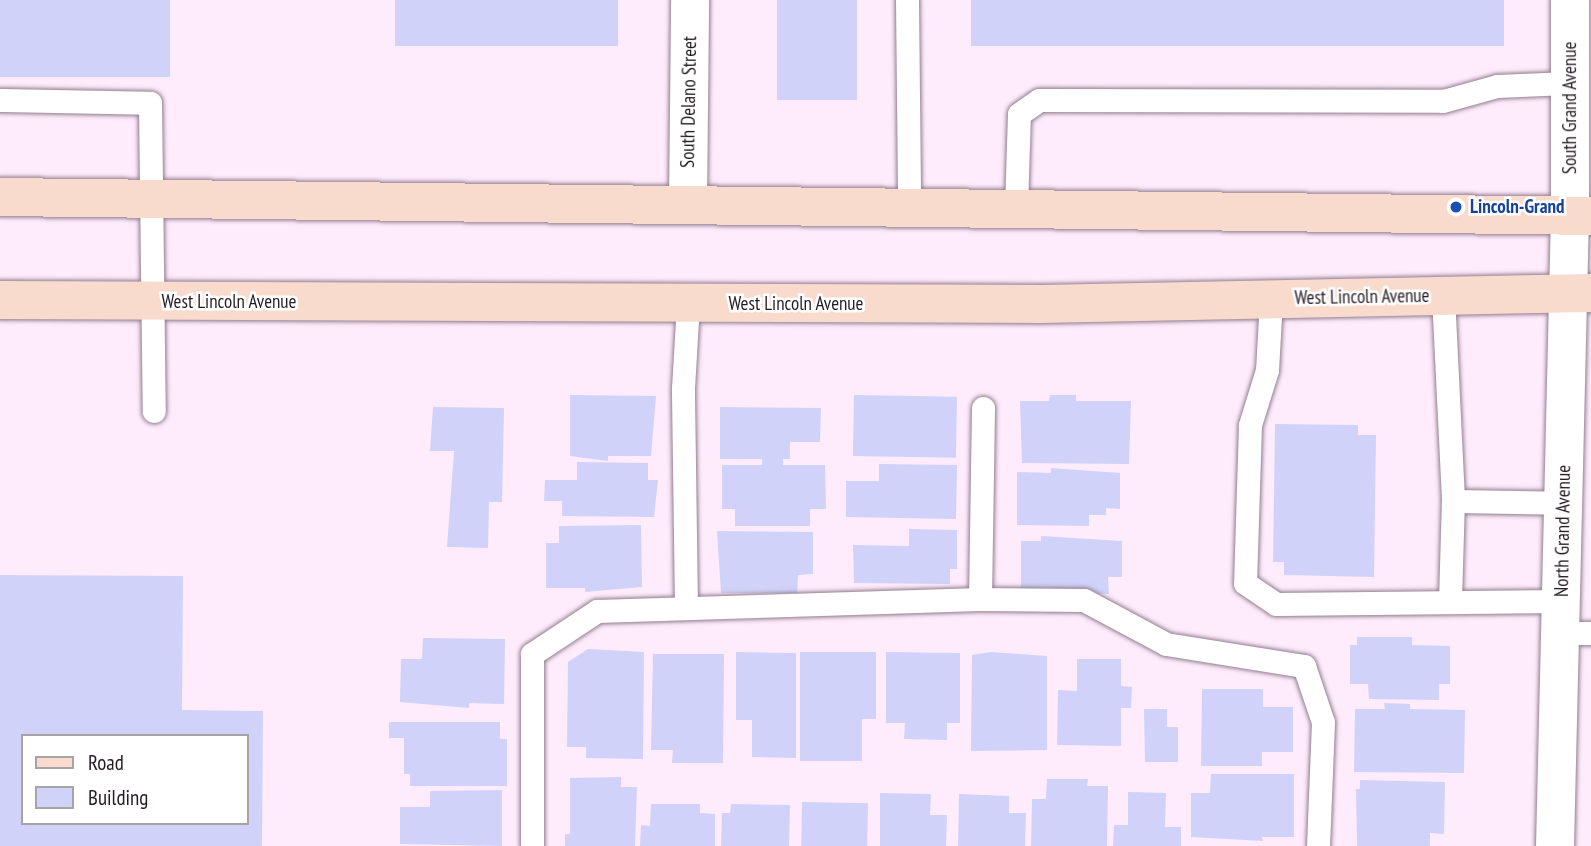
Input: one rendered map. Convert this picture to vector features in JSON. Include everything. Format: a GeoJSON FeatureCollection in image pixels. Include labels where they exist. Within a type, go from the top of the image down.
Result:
{"type":"FeatureCollection","features":[{"type":"Feature","properties":{"kind":"main road"},"geometry":{"type":"LineString","coordinates":[[0,197],[1580,216]]}},
{"type":"Feature","properties":{"kind":"main road","name":"West Lincoln Avenue"},"geometry":{"type":"LineString","coordinates":[[0,300],[688,304],[1271,299],[1579,293]]}},
{"type":"Feature","properties":{"kind":"street","name":"South Delano Street"},"geometry":{"type":"LineString","coordinates":[[688,204],[690,0]]}},
{"type":"Feature","properties":{"kind":"street","name":"South Grand Avenue"},"geometry":{"type":"LineString","coordinates":[[1570,0],[1570,83],[1580,216]]}},
{"type":"Feature","properties":{"kind":"street","name":"North Grand Avenue"},"geometry":{"type":"LineString","coordinates":[[1555,846],[1571,622],[1563,503],[1579,293],[1580,216]]}},
{"type":"Feature","properties":{"kind":"lane"},"geometry":{"type":"LineString","coordinates":[[907,0],[909,207]]}},
{"type":"Feature","properties":{"kind":"lane"},"geometry":{"type":"LineString","coordinates":[[1016,208],[1019,114],[1039,100],[1443,101],[1497,86],[1570,83]]}},
{"type":"Feature","properties":{"kind":"lane"},"geometry":{"type":"LineString","coordinates":[[0,100],[150,103],[154,411]]}},
{"type":"Feature","properties":{"kind":"lane"},"geometry":{"type":"LineString","coordinates":[[1443,295],[1453,501],[1450,600]]}},
{"type":"Feature","properties":{"kind":"lane"},"geometry":{"type":"LineString","coordinates":[[1271,299],[1267,370],[1250,425],[1245,583],[1276,604],[1450,600],[1571,622]]}},
{"type":"Feature","properties":{"kind":"lane"},"geometry":{"type":"LineString","coordinates":[[686,608],[683,388],[688,304]]}},
{"type":"Feature","properties":{"kind":"lane"},"geometry":{"type":"LineString","coordinates":[[980,598],[983,408]]}},
{"type":"Feature","properties":{"kind":"lane"},"geometry":{"type":"LineString","coordinates":[[1453,501],[1563,503]]}},
{"type":"Feature","properties":{"kind":"lane"},"geometry":{"type":"LineString","coordinates":[[532,846],[532,654],[597,611],[980,598],[1084,600],[1166,644],[1304,666],[1323,722],[1318,846]]}},
{"type":"Feature","properties":{"kind":"building"},"geometry":{"type":"Polygon","coordinates":[[[0,0],[170,0],[170,77],[0,77],[0,0]]]}},
{"type":"Feature","properties":{"kind":"building"},"geometry":{"type":"Polygon","coordinates":[[[395,0],[618,0],[618,46],[395,46],[395,0]]]}},
{"type":"Feature","properties":{"kind":"building"},"geometry":{"type":"Polygon","coordinates":[[[777,0],[857,0],[857,100],[777,100],[777,0]]]}},
{"type":"Feature","properties":{"kind":"building"},"geometry":{"type":"Polygon","coordinates":[[[971,0],[1504,0],[1504,46],[971,46],[971,0]]]}},
{"type":"Feature","properties":{"kind":"building"},"geometry":{"type":"Polygon","coordinates":[[[570,395],[656,396],[651,456],[608,456],[608,461],[570,456],[570,395]]]}},
{"type":"Feature","properties":{"kind":"building"},"geometry":{"type":"Polygon","coordinates":[[[854,395],[957,397],[956,458],[853,456],[854,395]]]}},
{"type":"Feature","properties":{"kind":"building"},"geometry":{"type":"Polygon","coordinates":[[[1050,395],[1076,395],[1076,401],[1131,401],[1129,464],[1022,463],[1020,401],[1049,401],[1050,395]]]}},
{"type":"Feature","properties":{"kind":"building"},"geometry":{"type":"Polygon","coordinates":[[[433,407],[504,408],[502,502],[489,502],[488,548],[447,547],[454,451],[430,451],[433,407]]]}},
{"type":"Feature","properties":{"kind":"building"},"geometry":{"type":"Polygon","coordinates":[[[720,407],[821,408],[820,442],[790,442],[790,459],[783,459],[783,465],[825,465],[826,509],[810,509],[810,526],[735,526],[735,509],[722,509],[722,465],[762,465],[762,459],[720,459],[720,407]]]}},
{"type":"Feature","properties":{"kind":"building"},"geometry":{"type":"Polygon","coordinates":[[[1275,424],[1358,425],[1358,435],[1376,435],[1374,577],[1284,575],[1284,562],[1273,562],[1275,424]]]}},
{"type":"Feature","properties":{"kind":"building"},"geometry":{"type":"Polygon","coordinates":[[[577,462],[648,463],[648,480],[658,480],[654,517],[562,516],[562,501],[544,501],[545,480],[577,480],[577,462]]]}},
{"type":"Feature","properties":{"kind":"building"},"geometry":{"type":"Polygon","coordinates":[[[879,464],[957,465],[956,519],[846,517],[846,481],[879,481],[879,464]]]}},
{"type":"Feature","properties":{"kind":"building"},"geometry":{"type":"Polygon","coordinates":[[[1051,468],[1120,473],[1120,509],[1106,508],[1106,515],[1089,515],[1089,526],[1017,525],[1017,472],[1051,473],[1051,468]]]}},
{"type":"Feature","properties":{"kind":"building"},"geometry":{"type":"Polygon","coordinates":[[[641,525],[642,587],[585,592],[585,588],[546,588],[546,543],[559,543],[559,526],[641,525]]]}},
{"type":"Feature","properties":{"kind":"building"},"geometry":{"type":"Polygon","coordinates":[[[909,529],[957,530],[957,569],[950,569],[950,584],[854,583],[853,545],[909,546],[909,529]]]}},
{"type":"Feature","properties":{"kind":"building"},"geometry":{"type":"Polygon","coordinates":[[[717,531],[813,532],[813,574],[798,575],[797,593],[721,593],[717,531]]]}},
{"type":"Feature","properties":{"kind":"building"},"geometry":{"type":"Polygon","coordinates":[[[1041,536],[1122,541],[1122,577],[1108,577],[1109,594],[1021,595],[1021,541],[1041,541],[1041,536]]]}},
{"type":"Feature","properties":{"kind":"building"},"geometry":{"type":"Polygon","coordinates":[[[0,575],[183,576],[182,710],[263,711],[262,846],[0,846],[0,575]]]}},
{"type":"Feature","properties":{"kind":"building"},"geometry":{"type":"Polygon","coordinates":[[[1357,637],[1412,637],[1412,645],[1450,646],[1450,684],[1439,684],[1439,700],[1369,699],[1368,684],[1350,684],[1350,645],[1357,645],[1357,637]]]}},
{"type":"Feature","properties":{"kind":"building"},"geometry":{"type":"Polygon","coordinates":[[[423,638],[505,639],[504,704],[469,703],[469,708],[400,702],[401,659],[422,659],[423,638]]]}},
{"type":"Feature","properties":{"kind":"building"},"geometry":{"type":"Polygon","coordinates":[[[588,649],[644,652],[643,759],[586,758],[586,747],[567,747],[568,662],[588,649]]]}},
{"type":"Feature","properties":{"kind":"building"},"geometry":{"type":"Polygon","coordinates":[[[736,652],[796,653],[796,758],[752,757],[752,720],[736,720],[736,652]]]}},
{"type":"Feature","properties":{"kind":"building"},"geometry":{"type":"Polygon","coordinates":[[[800,652],[876,652],[876,719],[862,719],[862,761],[800,761],[800,652]]]}},
{"type":"Feature","properties":{"kind":"building"},"geometry":{"type":"Polygon","coordinates":[[[886,652],[960,653],[960,723],[947,723],[947,740],[904,739],[905,723],[886,723],[886,652]]]}},
{"type":"Feature","properties":{"kind":"building"},"geometry":{"type":"Polygon","coordinates":[[[991,652],[1047,656],[1047,750],[971,751],[972,655],[991,652]]]}},
{"type":"Feature","properties":{"kind":"building"},"geometry":{"type":"Polygon","coordinates":[[[653,654],[724,654],[723,763],[672,763],[673,750],[651,750],[653,654]]]}},
{"type":"Feature","properties":{"kind":"building"},"geometry":{"type":"Polygon","coordinates":[[[1077,659],[1121,659],[1121,686],[1132,687],[1131,708],[1121,708],[1121,746],[1057,745],[1058,690],[1077,691],[1077,659]]]}},
{"type":"Feature","properties":{"kind":"building"},"geometry":{"type":"Polygon","coordinates":[[[1202,689],[1263,689],[1263,707],[1293,707],[1293,752],[1262,752],[1262,766],[1201,766],[1202,689]]]}},
{"type":"Feature","properties":{"kind":"building"},"geometry":{"type":"Polygon","coordinates":[[[1384,703],[1410,704],[1410,709],[1465,710],[1464,773],[1354,772],[1355,709],[1385,709],[1384,703]]]}},
{"type":"Feature","properties":{"kind":"building"},"geometry":{"type":"Polygon","coordinates":[[[1144,709],[1167,709],[1167,727],[1178,727],[1178,762],[1145,762],[1144,709]]]}},
{"type":"Feature","properties":{"kind":"building"},"geometry":{"type":"Polygon","coordinates":[[[389,722],[500,722],[500,739],[507,739],[507,786],[410,786],[410,774],[404,774],[404,738],[389,738],[389,722]]]}},
{"type":"Feature","properties":{"kind":"building"},"geometry":{"type":"Polygon","coordinates":[[[1211,774],[1294,774],[1294,837],[1262,837],[1263,841],[1191,837],[1191,793],[1210,793],[1211,774]]]}},
{"type":"Feature","properties":{"kind":"building"},"geometry":{"type":"Polygon","coordinates":[[[621,777],[621,787],[637,787],[635,846],[565,846],[565,834],[570,834],[570,778],[621,777]]]}},
{"type":"Feature","properties":{"kind":"building"},"geometry":{"type":"Polygon","coordinates":[[[1047,779],[1088,779],[1087,786],[1108,786],[1107,846],[1031,846],[1032,799],[1046,799],[1047,779]]]}},
{"type":"Feature","properties":{"kind":"building"},"geometry":{"type":"Polygon","coordinates":[[[1360,780],[1445,782],[1444,834],[1430,833],[1430,846],[1357,846],[1356,789],[1360,789],[1360,780]]]}},
{"type":"Feature","properties":{"kind":"building"},"geometry":{"type":"Polygon","coordinates":[[[502,790],[502,846],[400,844],[400,807],[430,807],[430,791],[502,790]]]}},
{"type":"Feature","properties":{"kind":"building"},"geometry":{"type":"Polygon","coordinates":[[[1128,792],[1166,793],[1165,827],[1181,827],[1181,846],[1113,846],[1114,825],[1128,825],[1128,792]]]}},
{"type":"Feature","properties":{"kind":"building"},"geometry":{"type":"Polygon","coordinates":[[[880,793],[931,794],[930,815],[947,815],[946,846],[880,846],[880,793]]]}},
{"type":"Feature","properties":{"kind":"building"},"geometry":{"type":"Polygon","coordinates":[[[959,794],[1009,796],[1009,813],[1026,813],[1025,846],[958,846],[959,794]]]}},
{"type":"Feature","properties":{"kind":"building"},"geometry":{"type":"Polygon","coordinates":[[[802,802],[868,803],[867,846],[801,846],[802,802]]]}},
{"type":"Feature","properties":{"kind":"building"},"geometry":{"type":"Polygon","coordinates":[[[651,804],[700,804],[700,813],[715,814],[715,846],[640,846],[641,825],[650,826],[651,804]]]}},
{"type":"Feature","properties":{"kind":"building"},"geometry":{"type":"Polygon","coordinates":[[[731,804],[790,805],[789,846],[721,846],[722,813],[730,813],[731,804]]]}},
{"type":"Feature","properties":{"kind":"place","name":"Lincoln-Grand"},"geometry":{"type":"Point","coordinates":[1456,207]}}]}
